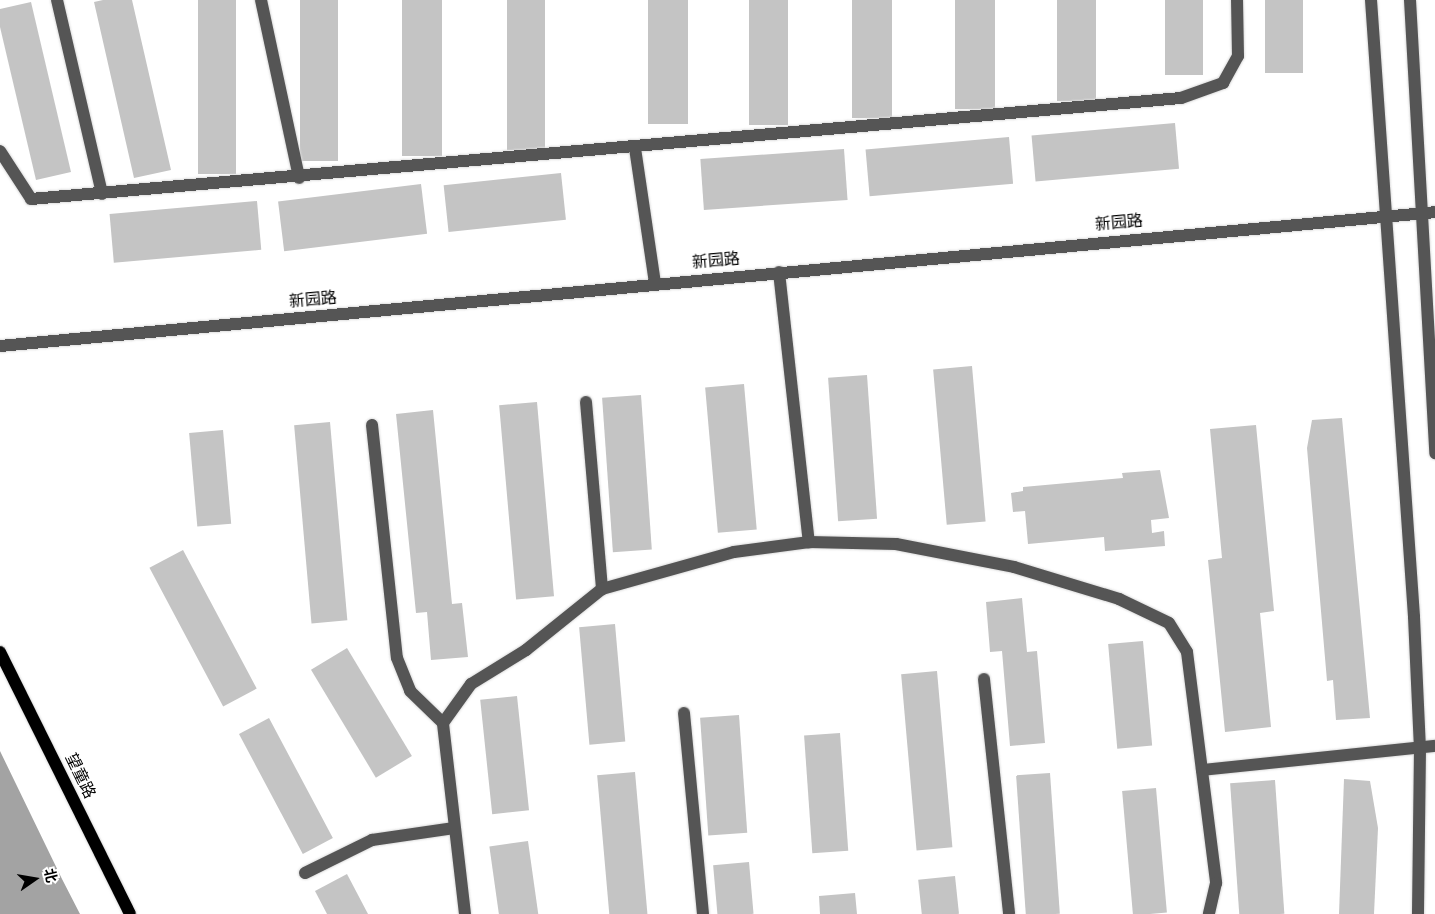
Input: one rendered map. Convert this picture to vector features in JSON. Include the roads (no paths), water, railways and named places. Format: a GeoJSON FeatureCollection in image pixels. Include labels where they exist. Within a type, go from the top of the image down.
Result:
{"type":"FeatureCollection","features":[{"type":"Feature","properties":{"kind":"main road","name":"望童路"},"geometry":{"type":"LineString","coordinates":[[0,652],[130,914]]}},
{"type":"Feature","properties":{"kind":"street"},"geometry":{"type":"LineString","coordinates":[[261,0],[299,178]]}},
{"type":"Feature","properties":{"kind":"street"},"geometry":{"type":"LineString","coordinates":[[0,151],[31,200],[299,178],[1181,98],[1223,83],[1227,76],[1238,56],[1237,0]]}},
{"type":"Feature","properties":{"kind":"street"},"geometry":{"type":"LineString","coordinates":[[1371,0],[1420,748],[1418,914]]}},
{"type":"Feature","properties":{"kind":"street"},"geometry":{"type":"LineString","coordinates":[[1410,0],[1429,213],[1435,453]]}},
{"type":"Feature","properties":{"kind":"street"},"geometry":{"type":"LineString","coordinates":[[61,1],[102,194]]}},
{"type":"Feature","properties":{"kind":"street"},"geometry":{"type":"LineString","coordinates":[[635,148],[655,284]]}},
{"type":"Feature","properties":{"kind":"street","name":"新园路"},"geometry":{"type":"LineString","coordinates":[[0,346],[1386,214],[1429,213]]}},
{"type":"Feature","properties":{"kind":"street"},"geometry":{"type":"LineString","coordinates":[[779,272],[809,542]]}},
{"type":"Feature","properties":{"kind":"street"},"geometry":{"type":"LineString","coordinates":[[586,402],[602,589]]}},
{"type":"Feature","properties":{"kind":"street"},"geometry":{"type":"LineString","coordinates":[[372,425],[397,658],[410,691],[444,723]]}},
{"type":"Feature","properties":{"kind":"street"},"geometry":{"type":"LineString","coordinates":[[465,914],[454,828],[444,723],[471,684],[526,650],[602,589],[734,552],[809,542],[896,544],[1014,567],[1119,599],[1169,623],[1187,652],[1216,883],[1209,914]]}},
{"type":"Feature","properties":{"kind":"street"},"geometry":{"type":"LineString","coordinates":[[984,679],[1010,914]]}},
{"type":"Feature","properties":{"kind":"street"},"geometry":{"type":"LineString","coordinates":[[684,712],[702,914]]}},
{"type":"Feature","properties":{"kind":"street"},"geometry":{"type":"LineString","coordinates":[[1202,770],[1435,746]]}},
{"type":"Feature","properties":{"kind":"street"},"geometry":{"type":"LineString","coordinates":[[305,873],[372,840],[454,828]]}}]}
